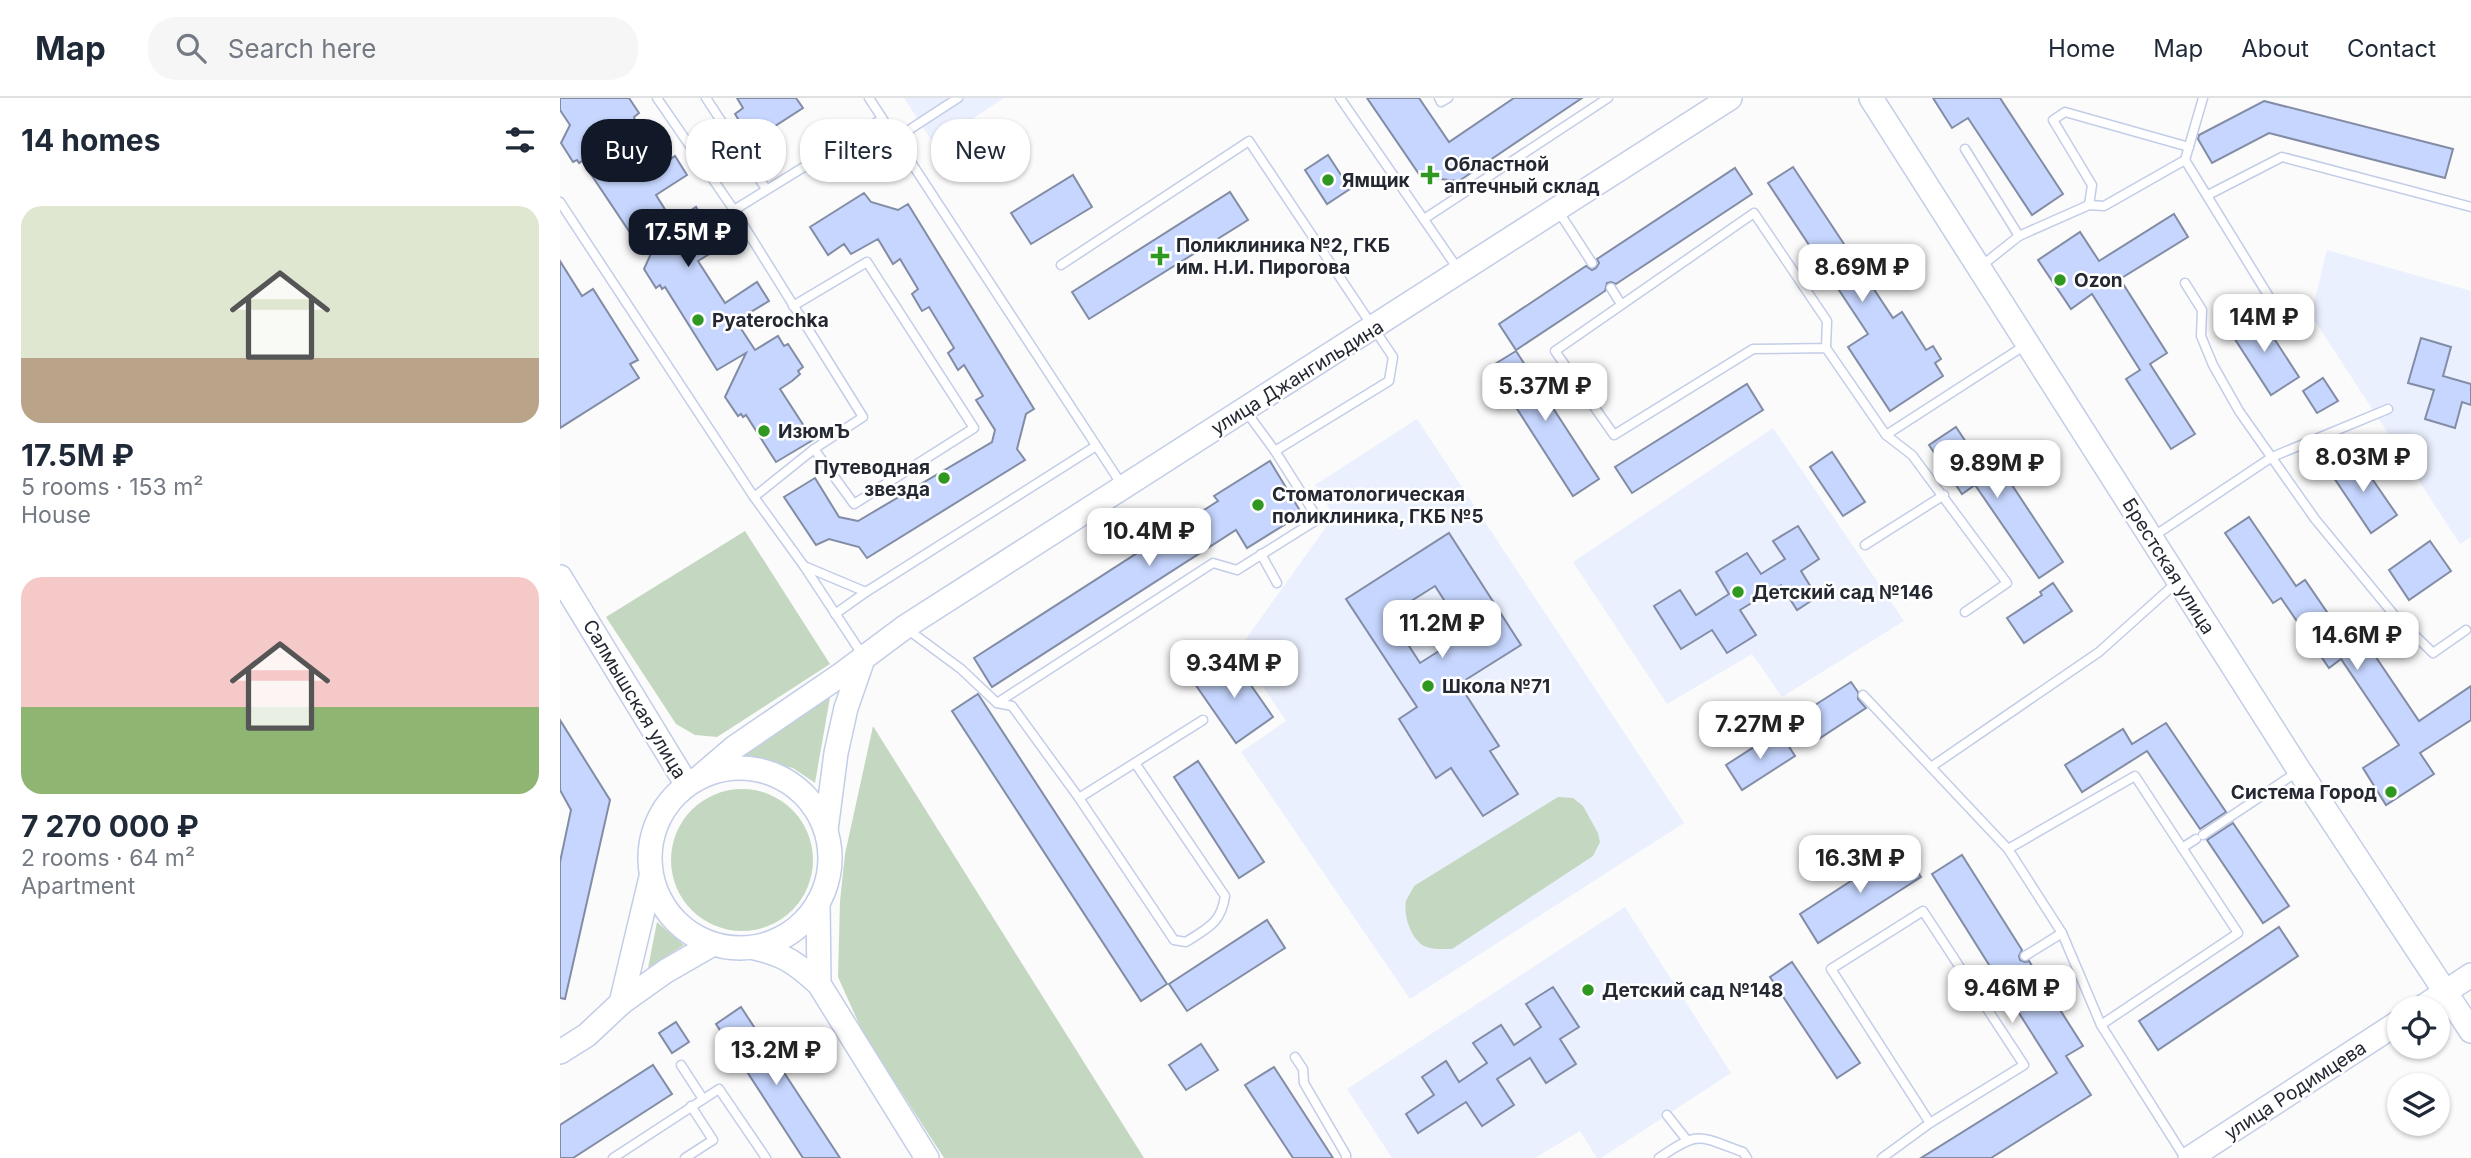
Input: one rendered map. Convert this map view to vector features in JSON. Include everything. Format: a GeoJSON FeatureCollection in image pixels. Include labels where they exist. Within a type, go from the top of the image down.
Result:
{"type":"FeatureCollection","features":[{"type":"Feature","properties":{"kind":"main road","name":"улица Джангильдина"},"geometry":{"type":"LineString","coordinates":[[694,780],[735,747],[905,627],[1730,98]]}},
{"type":"Feature","properties":{"kind":"main road","name":"Брестская улица"},"geometry":{"type":"LineString","coordinates":[[1871,98],[2299,770],[2471,1031]]}},
{"type":"Feature","properties":{"kind":"main road","name":"Салмышская улица"},"geometry":{"type":"LineString","coordinates":[[560,577],[694,780]]}},
{"type":"Feature","properties":{"kind":"main road"},"geometry":{"type":"LineString","coordinates":[[752,948],[778,940],[801,925],[818,903],[828,880],[830,855],[826,830],[838,741],[864,656]]}},
{"type":"Feature","properties":{"kind":"main road"},"geometry":{"type":"LineString","coordinates":[[621,1003],[651,877],[651,842],[663,810],[694,780],[738,768],[776,775],[807,797],[826,830]]}},
{"type":"Feature","properties":{"kind":"main road"},"geometry":{"type":"LineString","coordinates":[[651,877],[663,906],[684,930],[713,944],[778,953],[796,962],[819,984],[927,1158]]}},
{"type":"Feature","properties":{"kind":"main road"},"geometry":{"type":"LineString","coordinates":[[818,903],[819,984]]}},
{"type":"Feature","properties":{"kind":"main road"},"geometry":{"type":"LineString","coordinates":[[560,1052],[587,1035],[621,1003],[666,971],[713,944]]}},
{"type":"Feature","properties":{"kind":"main road"},"geometry":{"type":"LineString","coordinates":[[2439,996],[2471,975]]}},
{"type":"Feature","properties":{"kind":"main road","name":"улица Родимцева"},"geometry":{"type":"LineString","coordinates":[[2190,1158],[2387,1030]]}},
{"type":"Feature","properties":{"kind":"lane"},"geometry":{"type":"LineString","coordinates":[[657,98],[734,210],[863,417],[814,449],[754,497]]}},
{"type":"Feature","properties":{"kind":"lane"},"geometry":{"type":"LineString","coordinates":[[706,98],[766,189]]}},
{"type":"Feature","properties":{"kind":"lane"},"geometry":{"type":"LineString","coordinates":[[869,98],[882,119]]}},
{"type":"Feature","properties":{"kind":"lane"},"geometry":{"type":"LineString","coordinates":[[917,125],[958,98]]}},
{"type":"Feature","properties":{"kind":"lane"},"geometry":{"type":"LineString","coordinates":[[1340,98],[1460,271]]}},
{"type":"Feature","properties":{"kind":"lane"},"geometry":{"type":"LineString","coordinates":[[1439,98],[1441,102],[1448,98]]}},
{"type":"Feature","properties":{"kind":"lane"},"geometry":{"type":"LineString","coordinates":[[1424,219],[1608,98]]}},
{"type":"Feature","properties":{"kind":"lane"},"geometry":{"type":"LineString","coordinates":[[1980,267],[2019,236],[2088,205],[2104,206],[2185,160],[2203,98]]}},
{"type":"Feature","properties":{"kind":"lane"},"geometry":{"type":"LineString","coordinates":[[2088,205],[2092,185],[2053,120],[2065,112],[2189,147]]}},
{"type":"Feature","properties":{"kind":"lane"},"geometry":{"type":"LineString","coordinates":[[1060,265],[1249,141],[1393,357],[1389,381],[1275,452]]}},
{"type":"Feature","properties":{"kind":"lane"},"geometry":{"type":"LineString","coordinates":[[1965,149],[2019,236]]}},
{"type":"Feature","properties":{"kind":"lane"},"geometry":{"type":"LineString","coordinates":[[2208,195],[2282,157],[2471,206]]}},
{"type":"Feature","properties":{"kind":"lane"},"geometry":{"type":"LineString","coordinates":[[2185,160],[2271,300]]}},
{"type":"Feature","properties":{"kind":"lane"},"geometry":{"type":"LineString","coordinates":[[734,210],[800,168]]}},
{"type":"Feature","properties":{"kind":"lane"},"geometry":{"type":"LineString","coordinates":[[917,173],[1124,488]]}},
{"type":"Feature","properties":{"kind":"lane"},"geometry":{"type":"LineString","coordinates":[[560,202],[754,497],[864,656]]}},
{"type":"Feature","properties":{"kind":"lane"},"geometry":{"type":"LineString","coordinates":[[1556,208],[1592,263]]}},
{"type":"Feature","properties":{"kind":"lane"},"geometry":{"type":"LineString","coordinates":[[1826,348],[1754,349],[1614,435],[1555,351],[1754,213],[1827,321],[1826,348],[1886,435],[1912,455],[2007,583],[1965,612]]}},
{"type":"Feature","properties":{"kind":"lane"},"geometry":{"type":"LineString","coordinates":[[793,306],[867,262],[974,428],[854,504],[814,449]]}},
{"type":"Feature","properties":{"kind":"lane"},"geometry":{"type":"LineString","coordinates":[[2185,283],[2202,310],[2201,336],[2213,365],[2239,411],[2315,519],[2395,616],[2432,653],[2466,630]]}},
{"type":"Feature","properties":{"kind":"lane"},"geometry":{"type":"LineString","coordinates":[[1611,288],[1621,304]]}},
{"type":"Feature","properties":{"kind":"lane"},"geometry":{"type":"LineString","coordinates":[[1886,435],[2028,343]]}},
{"type":"Feature","properties":{"kind":"lane"},"geometry":{"type":"LineString","coordinates":[[2151,538],[2272,457],[2388,409]]}},
{"type":"Feature","properties":{"kind":"lane"},"geometry":{"type":"LineString","coordinates":[[998,703],[1213,563],[1237,570],[1318,519],[1245,410]]}},
{"type":"Feature","properties":{"kind":"lane"},"geometry":{"type":"LineString","coordinates":[[835,614],[1096,446]]}},
{"type":"Feature","properties":{"kind":"lane"},"geometry":{"type":"LineString","coordinates":[[1865,545],[1944,495]]}},
{"type":"Feature","properties":{"kind":"lane"},"geometry":{"type":"LineString","coordinates":[[1261,554],[1277,583]]}},
{"type":"Feature","properties":{"kind":"lane"},"geometry":{"type":"LineString","coordinates":[[804,566],[866,592]]}},
{"type":"Feature","properties":{"kind":"lane"},"geometry":{"type":"LineString","coordinates":[[1931,767],[2099,652],[2178,581]]}},
{"type":"Feature","properties":{"kind":"lane"},"geometry":{"type":"LineString","coordinates":[[905,627],[961,669],[998,703],[1012,706],[1079,798],[1174,940],[1186,942],[1215,923],[1224,908],[1225,896],[1135,763]]}},
{"type":"Feature","properties":{"kind":"lane"},"geometry":{"type":"LineString","coordinates":[[1863,695],[2008,849],[2062,933],[2101,1025],[2185,1158]]}},
{"type":"Feature","properties":{"kind":"lane"},"geometry":{"type":"LineString","coordinates":[[1079,798],[1203,720]]}},
{"type":"Feature","properties":{"kind":"lane"},"geometry":{"type":"LineString","coordinates":[[2182,848],[2299,770]]}},
{"type":"Feature","properties":{"kind":"lane"},"geometry":{"type":"LineString","coordinates":[[2008,849],[2135,776],[2238,933],[2101,1025]]}},
{"type":"Feature","properties":{"kind":"lane"},"geometry":{"type":"LineString","coordinates":[[1882,1158],[1930,1124],[2024,1065],[1923,911],[1832,969],[1930,1124]]}},
{"type":"Feature","properties":{"kind":"lane"},"geometry":{"type":"LineString","coordinates":[[2025,956],[2062,933]]}},
{"type":"Feature","properties":{"kind":"lane"},"geometry":{"type":"LineString","coordinates":[[1972,986],[1995,974]]}},
{"type":"Feature","properties":{"kind":"lane"},"geometry":{"type":"LineString","coordinates":[[1295,1057],[1303,1069],[1304,1083],[1346,1158]]}},
{"type":"Feature","properties":{"kind":"lane"},"geometry":{"type":"LineString","coordinates":[[681,1065],[703,1099]]}},
{"type":"Feature","properties":{"kind":"lane"},"geometry":{"type":"LineString","coordinates":[[613,1158],[719,1089],[766,1158]]}},
{"type":"Feature","properties":{"kind":"lane"},"geometry":{"type":"LineString","coordinates":[[685,1158],[713,1140],[691,1106]]}},
{"type":"Feature","properties":{"kind":"lane"},"geometry":{"type":"LineString","coordinates":[[1667,1115],[1686,1139]]}},
{"type":"Feature","properties":{"kind":"lane"},"geometry":{"type":"LineString","coordinates":[[1659,1158],[1686,1139],[1701,1137],[1743,1152],[1747,1158]]}},
{"type":"Feature","properties":{"kind":"shaded area"},"geometry":{"type":"Polygon","coordinates":[[[904,98],[1004,98],[972,119],[931,119],[931,139],[904,98]]]}},
{"type":"Feature","properties":{"kind":"shaded area"},"geometry":{"type":"Polygon","coordinates":[[[2327,250],[2471,291],[2471,537],[2460,544],[2311,315],[2327,250]]]}},
{"type":"Feature","properties":{"kind":"shaded area","name":"Школа №71"},"geometry":{"type":"Polygon","coordinates":[[[1417,419],[1684,823],[1410,999],[1241,752],[1286,721],[1238,650],[1334,516],[1315,485],[1417,419]]]}},
{"type":"Feature","properties":{"kind":"shaded area","name":"Детский сад №146"},"geometry":{"type":"Polygon","coordinates":[[[1773,428],[1904,621],[1782,697],[1752,654],[1667,704],[1573,562],[1773,428]]]}},
{"type":"Feature","properties":{"kind":"shaded area","name":"Детский сад №148"},"geometry":{"type":"Polygon","coordinates":[[[1625,907],[1731,1073],[1601,1158],[1597,1158],[1580,1131],[1535,1158],[1392,1158],[1347,1089],[1625,907]]]}},
{"type":"Feature","properties":{"kind":"green space"},"geometry":{"type":"Polygon","coordinates":[[[745,531],[830,664],[717,737],[695,735],[676,724],[606,617],[745,531]]]}},
{"type":"Feature","properties":{"kind":"green space"},"geometry":{"type":"Polygon","coordinates":[[[831,692],[815,783],[793,768],[735,754],[831,692]]]}},
{"type":"Feature","properties":{"kind":"green space"},"geometry":{"type":"Polygon","coordinates":[[[873,726],[1144,1158],[944,1158],[863,1033],[838,977],[840,901],[845,854],[873,726]]]}},
{"type":"Feature","properties":{"kind":"green space"},"geometry":{"type":"Polygon","coordinates":[[[742,789],[769,795],[792,810],[807,833],[813,860],[807,887],[792,910],[769,925],[742,931],[715,925],[692,910],[677,887],[671,860],[677,833],[692,810],[715,795],[742,789]]]}},
{"type":"Feature","properties":{"kind":"green space"},"geometry":{"type":"Polygon","coordinates":[[[1558,797],[1573,798],[1583,806],[1600,842],[1593,856],[1452,949],[1430,948],[1419,943],[1409,926],[1406,913],[1406,901],[1414,886],[1558,797]]]}},
{"type":"Feature","properties":{"kind":"green space"},"geometry":{"type":"Polygon","coordinates":[[[657,922],[684,945],[648,968],[657,922]]]}},
{"type":"Feature","properties":{"kind":"building"},"geometry":{"type":"Polygon","coordinates":[[[560,98],[629,98],[639,113],[635,119],[581,119],[579,163],[577,160],[573,162],[561,143],[570,125],[560,110],[560,98]]]}},
{"type":"Feature","properties":{"kind":"building"},"geometry":{"type":"Polygon","coordinates":[[[737,98],[796,98],[803,108],[786,119],[738,119],[735,114],[743,108],[737,98]]]}},
{"type":"Feature","properties":{"kind":"building"},"geometry":{"type":"Polygon","coordinates":[[[1367,98],[1419,98],[1449,142],[1514,98],[1582,98],[1459,181],[1421,177],[1367,98]]]}},
{"type":"Feature","properties":{"kind":"building"},"geometry":{"type":"Polygon","coordinates":[[[1933,98],[2000,98],[2063,194],[2032,215],[1968,118],[1952,128],[1933,98]]]}},
{"type":"Feature","properties":{"kind":"building"},"geometry":{"type":"Polygon","coordinates":[[[2264,101],[2453,149],[2445,178],[2269,133],[2212,163],[2198,139],[2199,135],[2264,101]]]}},
{"type":"Feature","properties":{"kind":"building","name":"Ямщик"},"geometry":{"type":"Polygon","coordinates":[[[1328,155],[1350,189],[1327,204],[1305,170],[1328,155]]]}},
{"type":"Feature","properties":{"kind":"building"},"geometry":{"type":"Polygon","coordinates":[[[675,156],[686,176],[656,195],[673,222],[696,207],[703,218],[706,215],[722,239],[716,243],[718,246],[710,251],[711,253],[698,261],[725,303],[757,282],[769,301],[736,321],[755,350],[778,336],[784,346],[788,344],[803,367],[798,371],[800,374],[780,389],[813,440],[776,462],[746,415],[738,416],[725,397],[746,353],[717,370],[665,287],[662,289],[660,285],[656,288],[644,269],[664,225],[637,243],[596,182],[672,182],[672,158],[675,156]]]}},
{"type":"Feature","properties":{"kind":"building"},"geometry":{"type":"Polygon","coordinates":[[[1793,167],[1893,318],[1902,312],[1926,350],[1933,346],[1941,359],[1935,363],[1943,376],[1890,411],[1848,347],[1868,334],[1768,183],[1793,167]]]}},
{"type":"Feature","properties":{"kind":"building"},"geometry":{"type":"Polygon","coordinates":[[[1735,168],[1752,194],[1616,284],[1607,283],[1605,291],[1516,350],[1499,324],[1586,266],[1592,270],[1596,268],[1599,263],[1597,259],[1735,168]]]}},
{"type":"Feature","properties":{"kind":"building"},"geometry":{"type":"Polygon","coordinates":[[[1073,175],[1092,207],[1031,244],[1011,213],[1073,175]]]}},
{"type":"Feature","properties":{"kind":"building","name":"Поликлиника №2, ГКБ им. Н.И. Пирогова"},"geometry":{"type":"Polygon","coordinates":[[[1230,192],[1248,220],[1089,319],[1072,292],[1230,192]]]}},
{"type":"Feature","properties":{"kind":"building"},"geometry":{"type":"Polygon","coordinates":[[[864,193],[871,202],[898,210],[908,204],[1034,409],[1026,414],[1017,449],[1025,460],[867,558],[859,547],[829,539],[816,545],[784,497],[815,478],[839,517],[858,521],[992,442],[995,430],[976,400],[983,396],[964,365],[958,370],[948,353],[954,348],[929,307],[922,311],[912,294],[918,289],[900,259],[893,264],[878,239],[851,254],[844,244],[828,255],[810,227],[864,193]]]}},
{"type":"Feature","properties":{"kind":"building"},"geometry":{"type":"Polygon","coordinates":[[[2174,214],[2188,237],[2120,279],[2167,353],[2150,364],[2195,434],[2171,449],[2126,379],[2140,370],[2092,294],[2071,309],[2038,260],[2080,232],[2099,261],[2174,214]]]}},
{"type":"Feature","properties":{"kind":"building"},"geometry":{"type":"Polygon","coordinates":[[[560,261],[582,296],[593,289],[638,360],[630,364],[639,378],[560,428],[560,261]]]}},
{"type":"Feature","properties":{"kind":"building"},"geometry":{"type":"Polygon","coordinates":[[[2257,312],[2299,377],[2271,395],[2229,330],[2257,312]]]}},
{"type":"Feature","properties":{"kind":"building"},"geometry":{"type":"Polygon","coordinates":[[[2421,338],[2451,347],[2443,376],[2471,384],[2471,405],[2462,402],[2455,428],[2425,419],[2434,390],[2408,383],[2421,338]]]}},
{"type":"Feature","properties":{"kind":"building"},"geometry":{"type":"Polygon","coordinates":[[[1516,351],[1599,479],[1573,496],[1490,367],[1516,351]]]}},
{"type":"Feature","properties":{"kind":"building"},"geometry":{"type":"Polygon","coordinates":[[[2323,378],[2338,401],[2317,413],[2303,391],[2323,378]]]}},
{"type":"Feature","properties":{"kind":"building"},"geometry":{"type":"Polygon","coordinates":[[[1747,384],[1763,410],[1632,493],[1615,467],[1747,384]]]}},
{"type":"Feature","properties":{"kind":"building"},"geometry":{"type":"Polygon","coordinates":[[[1956,427],[1988,475],[2000,467],[2063,562],[2039,578],[1975,485],[1962,494],[1929,445],[1956,427]]]}},
{"type":"Feature","properties":{"kind":"building"},"geometry":{"type":"Polygon","coordinates":[[[1832,452],[1865,502],[1843,516],[1810,467],[1832,452]]]}},
{"type":"Feature","properties":{"kind":"building"},"geometry":{"type":"Polygon","coordinates":[[[2355,454],[2397,515],[2371,533],[2330,472],[2355,454]]]}},
{"type":"Feature","properties":{"kind":"building"},"geometry":{"type":"Polygon","coordinates":[[[1270,461],[1302,514],[1247,548],[1236,530],[992,687],[974,658],[1218,501],[1214,496],[1270,461]]]}},
{"type":"Feature","properties":{"kind":"building"},"geometry":{"type":"Polygon","coordinates":[[[2249,517],[2296,586],[2305,580],[2353,650],[2365,641],[2419,721],[2471,686],[2471,720],[2420,753],[2434,774],[2386,805],[2363,768],[2399,745],[2341,659],[2329,668],[2281,598],[2273,603],[2225,533],[2249,517]]]}},
{"type":"Feature","properties":{"kind":"building"},"geometry":{"type":"Polygon","coordinates":[[[1798,526],[1819,559],[1801,571],[1817,597],[1797,610],[1781,585],[1740,610],[1756,635],[1727,653],[1712,630],[1681,649],[1654,606],[1680,590],[1696,615],[1729,594],[1716,572],[1747,553],[1761,574],[1785,559],[1773,541],[1798,526]]]}},
{"type":"Feature","properties":{"kind":"building"},"geometry":{"type":"Polygon","coordinates":[[[1449,533],[1521,645],[1459,684],[1499,746],[1490,751],[1518,794],[1483,816],[1451,768],[1436,778],[1399,719],[1417,707],[1346,599],[1449,533]],[[1435,586],[1389,615],[1420,663],[1466,634],[1435,586]]]}},
{"type":"Feature","properties":{"kind":"building"},"geometry":{"type":"Polygon","coordinates":[[[2430,541],[2451,571],[2409,600],[2389,570],[2430,541]]]}},
{"type":"Feature","properties":{"kind":"building"},"geometry":{"type":"Polygon","coordinates":[[[2053,583],[2072,611],[2024,643],[2007,618],[2042,595],[2040,592],[2053,583]]]}},
{"type":"Feature","properties":{"kind":"building"},"geometry":{"type":"Polygon","coordinates":[[[1232,658],[1273,717],[1236,743],[1195,684],[1232,658]]]}},
{"type":"Feature","properties":{"kind":"building"},"geometry":{"type":"Polygon","coordinates":[[[1851,682],[1858,692],[1858,699],[1866,708],[1817,740],[1801,714],[1851,682]]]}},
{"type":"Feature","properties":{"kind":"building"},"geometry":{"type":"Polygon","coordinates":[[[978,694],[1167,984],[1141,1001],[952,711],[978,694]]]}},
{"type":"Feature","properties":{"kind":"building"},"geometry":{"type":"Polygon","coordinates":[[[560,720],[610,800],[565,999],[560,998],[560,862],[571,810],[560,790],[560,720]]]}},
{"type":"Feature","properties":{"kind":"building"},"geometry":{"type":"Polygon","coordinates":[[[2166,723],[2226,812],[2200,829],[2147,751],[2082,792],[2065,765],[2123,729],[2132,744],[2166,723]]]}},
{"type":"Feature","properties":{"kind":"building"},"geometry":{"type":"Polygon","coordinates":[[[1779,731],[1795,756],[1742,790],[1726,765],[1779,731]]]}},
{"type":"Feature","properties":{"kind":"building"},"geometry":{"type":"Polygon","coordinates":[[[1198,761],[1264,862],[1239,878],[1174,777],[1198,761]]]}},
{"type":"Feature","properties":{"kind":"building"},"geometry":{"type":"Polygon","coordinates":[[[2233,823],[2289,906],[2263,923],[2207,840],[2233,823]]]}},
{"type":"Feature","properties":{"kind":"building"},"geometry":{"type":"Polygon","coordinates":[[[1902,848],[1921,877],[1818,943],[1800,914],[1902,848]]]}},
{"type":"Feature","properties":{"kind":"building"},"geometry":{"type":"Polygon","coordinates":[[[1962,855],[2022,950],[2020,960],[2029,961],[2083,1046],[2066,1056],[2091,1095],[1991,1158],[1921,1158],[2057,1073],[1998,980],[2000,970],[1991,968],[1932,874],[1962,855]]]}},
{"type":"Feature","properties":{"kind":"building"},"geometry":{"type":"Polygon","coordinates":[[[1267,920],[1285,948],[1187,1011],[1169,984],[1267,920]]]}},
{"type":"Feature","properties":{"kind":"building"},"geometry":{"type":"Polygon","coordinates":[[[2279,927],[2298,956],[2158,1050],[2139,1021],[2279,927]]]}},
{"type":"Feature","properties":{"kind":"building"},"geometry":{"type":"Polygon","coordinates":[[[1792,962],[1860,1063],[1837,1078],[1770,977],[1792,962]]]}},
{"type":"Feature","properties":{"kind":"building"},"geometry":{"type":"Polygon","coordinates":[[[1553,987],[1579,1027],[1560,1039],[1576,1064],[1546,1083],[1530,1058],[1497,1079],[1514,1105],[1482,1126],[1466,1102],[1418,1133],[1406,1114],[1434,1095],[1422,1077],[1446,1061],[1459,1082],[1487,1063],[1473,1043],[1501,1025],[1514,1045],[1541,1027],[1526,1004],[1553,987]]]}},
{"type":"Feature","properties":{"kind":"building"},"geometry":{"type":"Polygon","coordinates":[[[741,1007],[840,1158],[803,1158],[716,1024],[741,1007]]]}},
{"type":"Feature","properties":{"kind":"building"},"geometry":{"type":"Polygon","coordinates":[[[676,1022],[689,1042],[672,1053],[659,1033],[676,1022]]]}},
{"type":"Feature","properties":{"kind":"building"},"geometry":{"type":"Polygon","coordinates":[[[1201,1044],[1218,1070],[1186,1090],[1169,1065],[1201,1044]]]}},
{"type":"Feature","properties":{"kind":"building"},"geometry":{"type":"Polygon","coordinates":[[[653,1065],[672,1094],[573,1158],[560,1158],[560,1125],[653,1065]]]}},
{"type":"Feature","properties":{"kind":"building"},"geometry":{"type":"Polygon","coordinates":[[[1274,1067],[1333,1158],[1293,1158],[1245,1085],[1274,1067]]]}},
{"type":"Feature","properties":{"kind":"place","name":"Областной аптечный склад"},"geometry":{"type":"Point","coordinates":[1430,175]}},
{"type":"Feature","properties":{"kind":"place","name":"Ямщик"},"geometry":{"type":"Point","coordinates":[1328,180]}},
{"type":"Feature","properties":{"kind":"place","name":"Поликлиника №2, ГКБ им. Н.И. Пирогова"},"geometry":{"type":"Point","coordinates":[1160,256]}},
{"type":"Feature","properties":{"kind":"place","name":"Ozon"},"geometry":{"type":"Point","coordinates":[2060,280]}},
{"type":"Feature","properties":{"kind":"place","name":"Pyaterochka"},"geometry":{"type":"Point","coordinates":[698,320]}},
{"type":"Feature","properties":{"kind":"place","name":"ИзюмЪ"},"geometry":{"type":"Point","coordinates":[764,431]}},
{"type":"Feature","properties":{"kind":"place","name":"Путеводная звезда"},"geometry":{"type":"Point","coordinates":[944,478]}},
{"type":"Feature","properties":{"kind":"place","name":"Стоматологическая поликлиника, ГКБ №5"},"geometry":{"type":"Point","coordinates":[1258,505]}},
{"type":"Feature","properties":{"kind":"place","name":"Детский сад №146"},"geometry":{"type":"Point","coordinates":[1738,592]}},
{"type":"Feature","properties":{"kind":"place","name":"Школа №71"},"geometry":{"type":"Point","coordinates":[1428,686]}},
{"type":"Feature","properties":{"kind":"place","name":"Система Город"},"geometry":{"type":"Point","coordinates":[2391,792]}},
{"type":"Feature","properties":{"kind":"place","name":"Детский сад №148"},"geometry":{"type":"Point","coordinates":[1588,990]}}]}
